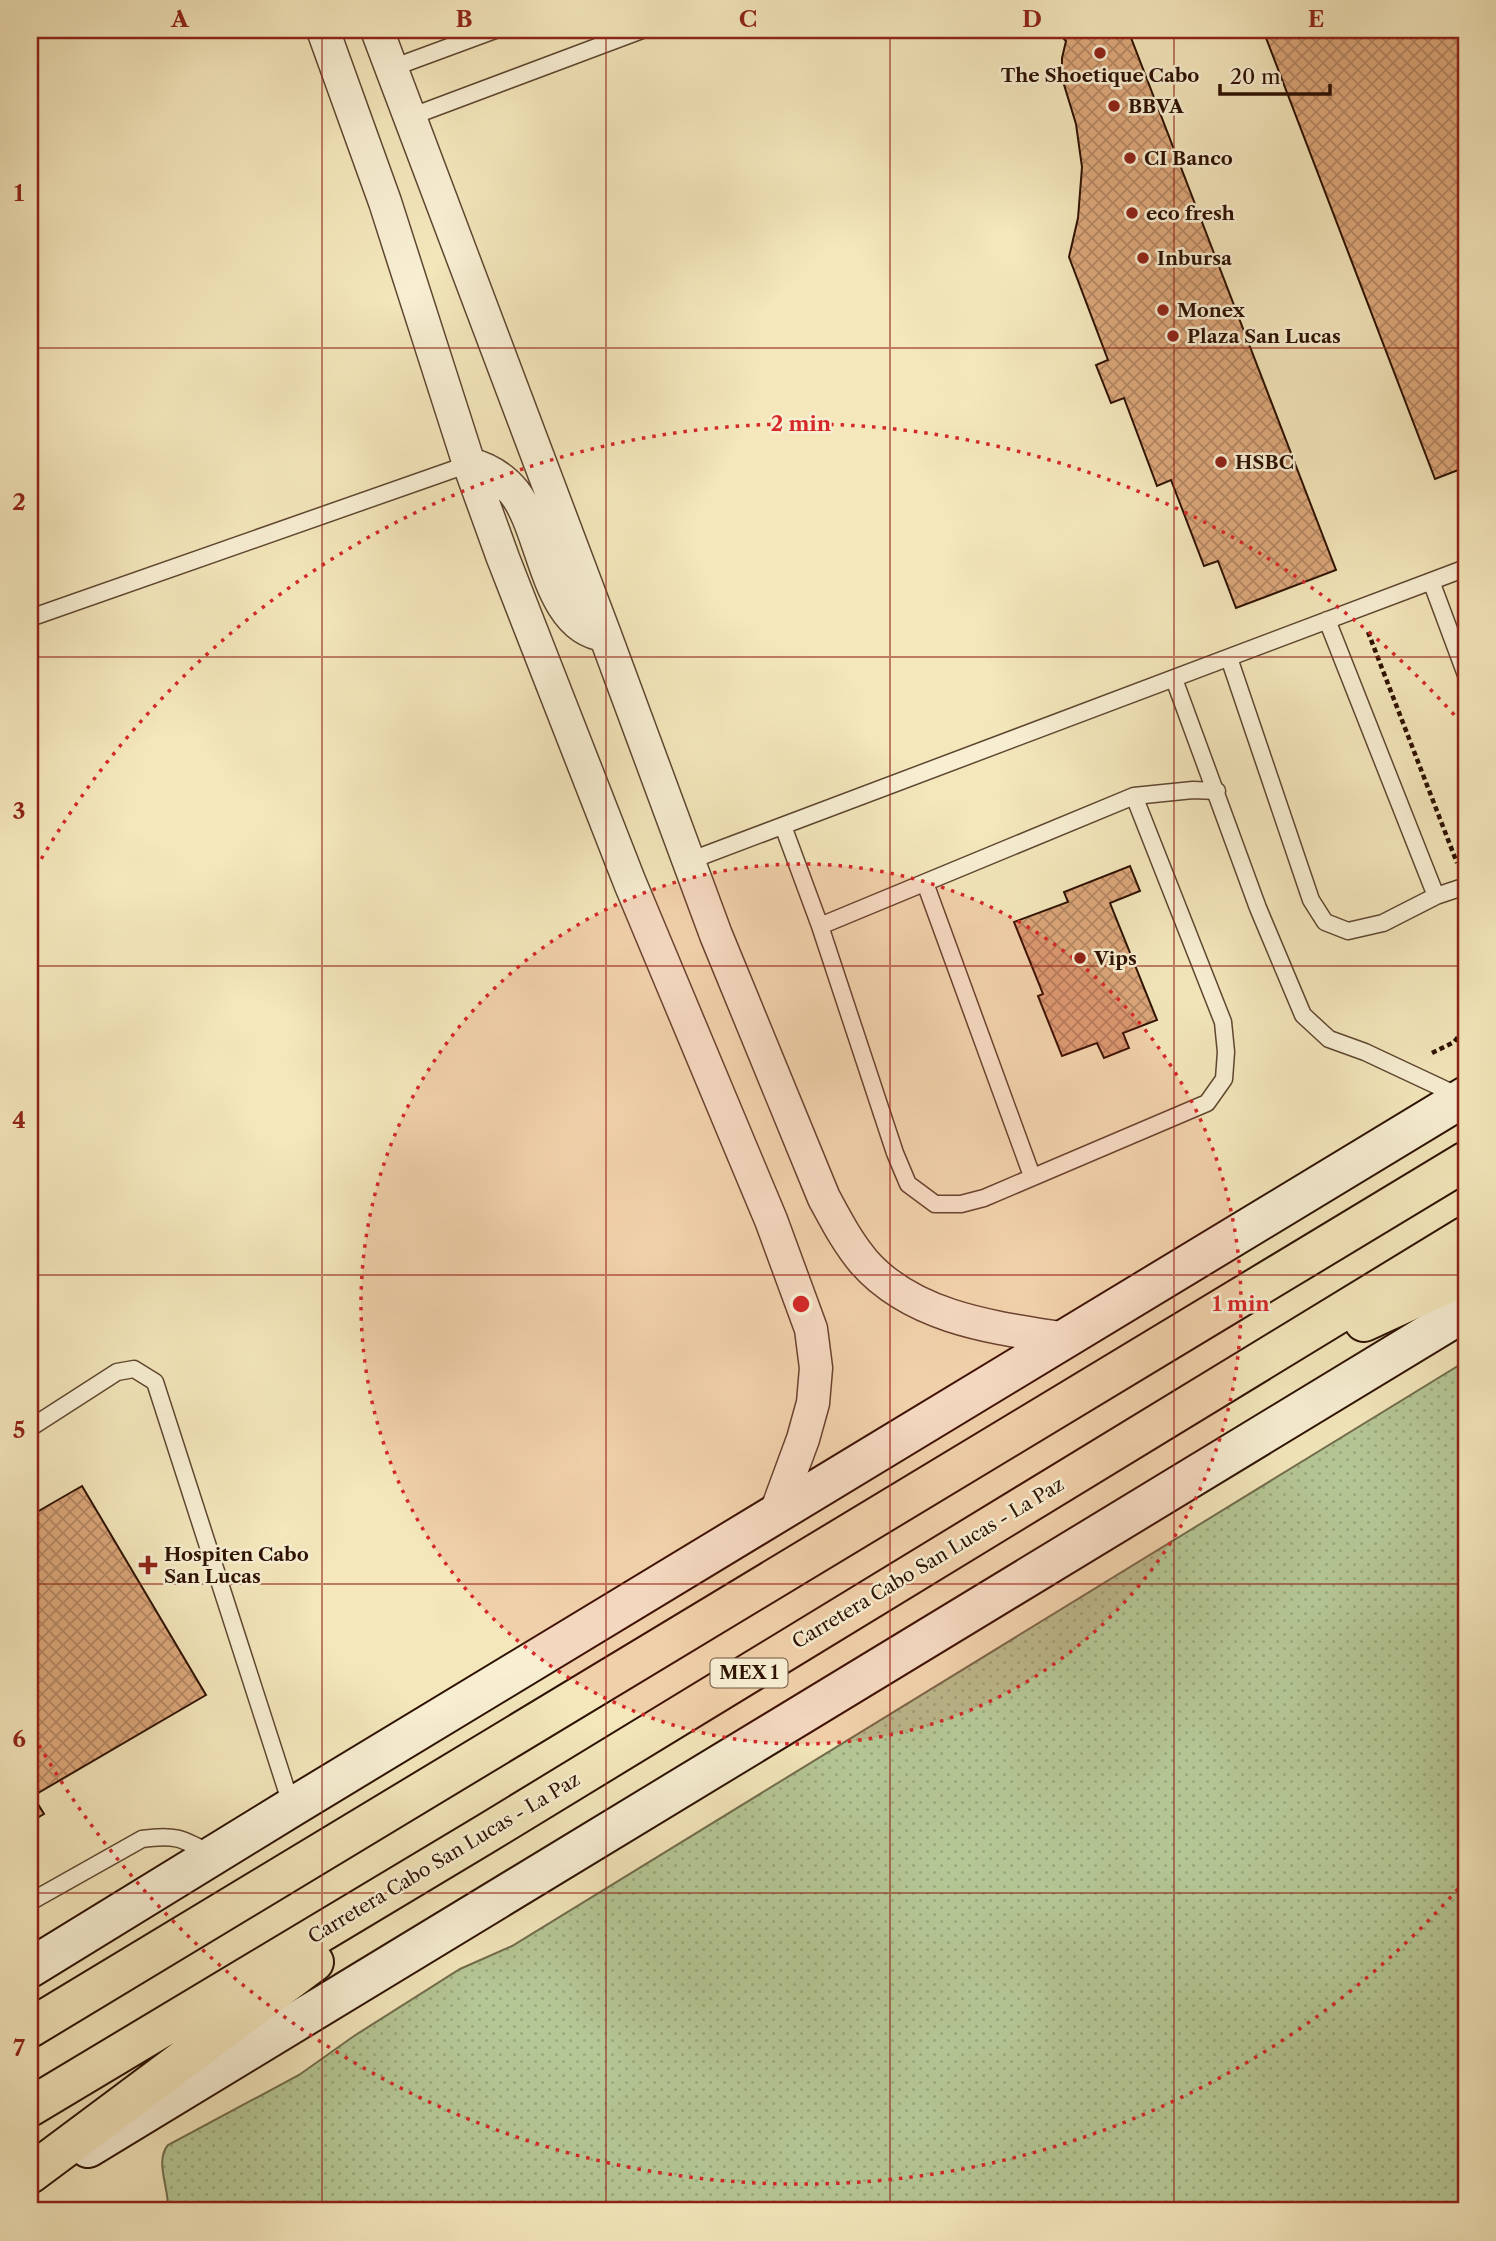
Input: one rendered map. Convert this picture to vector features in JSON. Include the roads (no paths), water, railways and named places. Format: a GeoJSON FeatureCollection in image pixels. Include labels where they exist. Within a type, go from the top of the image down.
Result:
{"type":"FeatureCollection","features":[{"type":"Feature","properties":{"kind":"highway"},"geometry":{"type":"LineString","coordinates":[[30,2028],[1466,1161]]}},
{"type":"Feature","properties":{"kind":"highway","name":"Carretera Cabo San Lucas - La Paz"},"geometry":{"type":"LineString","coordinates":[[30,2107],[487,1833],[1466,1236]]}},
{"type":"Feature","properties":{"kind":"highway"},"geometry":{"type":"LineString","coordinates":[[1191,1402],[1466,1275]]}},
{"type":"Feature","properties":{"kind":"highway"},"geometry":{"type":"LineString","coordinates":[[30,2174],[487,1833]]}},
{"type":"Feature","properties":{"kind":"main road"},"geometry":{"type":"LineString","coordinates":[[30,1968],[1465,1097]]}},
{"type":"Feature","properties":{"kind":"main road"},"geometry":{"type":"LineString","coordinates":[[30,2184],[1466,1311]]}},
{"type":"Feature","properties":{"kind":"street"},"geometry":{"type":"LineString","coordinates":[[323,30],[385,202],[503,558],[630,883],[771,1220],[811,1329],[817,1368],[813,1404],[775,1516]]}},
{"type":"Feature","properties":{"kind":"street"},"geometry":{"type":"LineString","coordinates":[[377,30],[606,635],[716,935],[824,1198],[844,1235],[865,1263],[891,1286],[956,1318],[995,1328],[1066,1339]]}},
{"type":"Feature","properties":{"kind":"street"},"geometry":{"type":"LineString","coordinates":[[470,464],[489,471],[515,493],[524,508],[557,592],[569,614],[586,630],[606,635]]}},
{"type":"Feature","properties":{"kind":"lane"},"geometry":{"type":"LineString","coordinates":[[392,68],[495,30]]}},
{"type":"Feature","properties":{"kind":"lane"},"geometry":{"type":"LineString","coordinates":[[410,117],[642,30]]}},
{"type":"Feature","properties":{"kind":"lane"},"geometry":{"type":"LineString","coordinates":[[30,618],[470,464]]}},
{"type":"Feature","properties":{"kind":"lane"},"geometry":{"type":"LineString","coordinates":[[689,862],[1466,568]]}},
{"type":"Feature","properties":{"kind":"lane"},"geometry":{"type":"LineString","coordinates":[[1431,581],[1466,675]]}},
{"type":"Feature","properties":{"kind":"lane"},"geometry":{"type":"LineString","coordinates":[[1327,620],[1437,896]]}},
{"type":"Feature","properties":{"kind":"lane"},"geometry":{"type":"LineString","coordinates":[[1229,658],[1311,900],[1325,922],[1348,931],[1383,923],[1437,896],[1466,886]]}},
{"type":"Feature","properties":{"kind":"lane"},"geometry":{"type":"LineString","coordinates":[[1174,679],[1258,908],[1303,1015],[1329,1039],[1365,1052],[1465,1097]]}},
{"type":"Feature","properties":{"kind":"lane"},"geometry":{"type":"LineString","coordinates":[[820,926],[1133,796],[1193,790],[1217,791]]}},
{"type":"Feature","properties":{"kind":"lane"},"geometry":{"type":"LineString","coordinates":[[783,826],[908,1184],[935,1204],[961,1204],[984,1198],[1207,1103],[1224,1079],[1226,1052],[1223,1022],[1133,796]]}},
{"type":"Feature","properties":{"kind":"lane"},"geometry":{"type":"LineString","coordinates":[[925,883],[1032,1176]]}},
{"type":"Feature","properties":{"kind":"lane"},"geometry":{"type":"LineString","coordinates":[[30,1427],[117,1372],[134,1369],[155,1381],[292,1807]]}},
{"type":"Feature","properties":{"kind":"lane"},"geometry":{"type":"LineString","coordinates":[[30,1902],[142,1839],[178,1837],[215,1855]]}},
{"type":"Feature","properties":{"kind":"place","name":"The Shoetique Cabo"},"geometry":{"type":"Point","coordinates":[1100,53]}},
{"type":"Feature","properties":{"kind":"place","name":"BBVA"},"geometry":{"type":"Point","coordinates":[1114,106]}},
{"type":"Feature","properties":{"kind":"place","name":"CI Banco"},"geometry":{"type":"Point","coordinates":[1130,158]}},
{"type":"Feature","properties":{"kind":"place","name":"eco fresh"},"geometry":{"type":"Point","coordinates":[1132,213]}},
{"type":"Feature","properties":{"kind":"place","name":"Inbursa"},"geometry":{"type":"Point","coordinates":[1143,258]}},
{"type":"Feature","properties":{"kind":"place","name":"Monex"},"geometry":{"type":"Point","coordinates":[1163,310]}},
{"type":"Feature","properties":{"kind":"place","name":"Plaza San Lucas"},"geometry":{"type":"Point","coordinates":[1173,336]}},
{"type":"Feature","properties":{"kind":"place","name":"HSBC"},"geometry":{"type":"Point","coordinates":[1221,462]}},
{"type":"Feature","properties":{"kind":"place","name":"Vips"},"geometry":{"type":"Point","coordinates":[1080,958]}},
{"type":"Feature","properties":{"kind":"place","name":"Hospiten Cabo San Lucas"},"geometry":{"type":"Point","coordinates":[148,1565]}}]}
